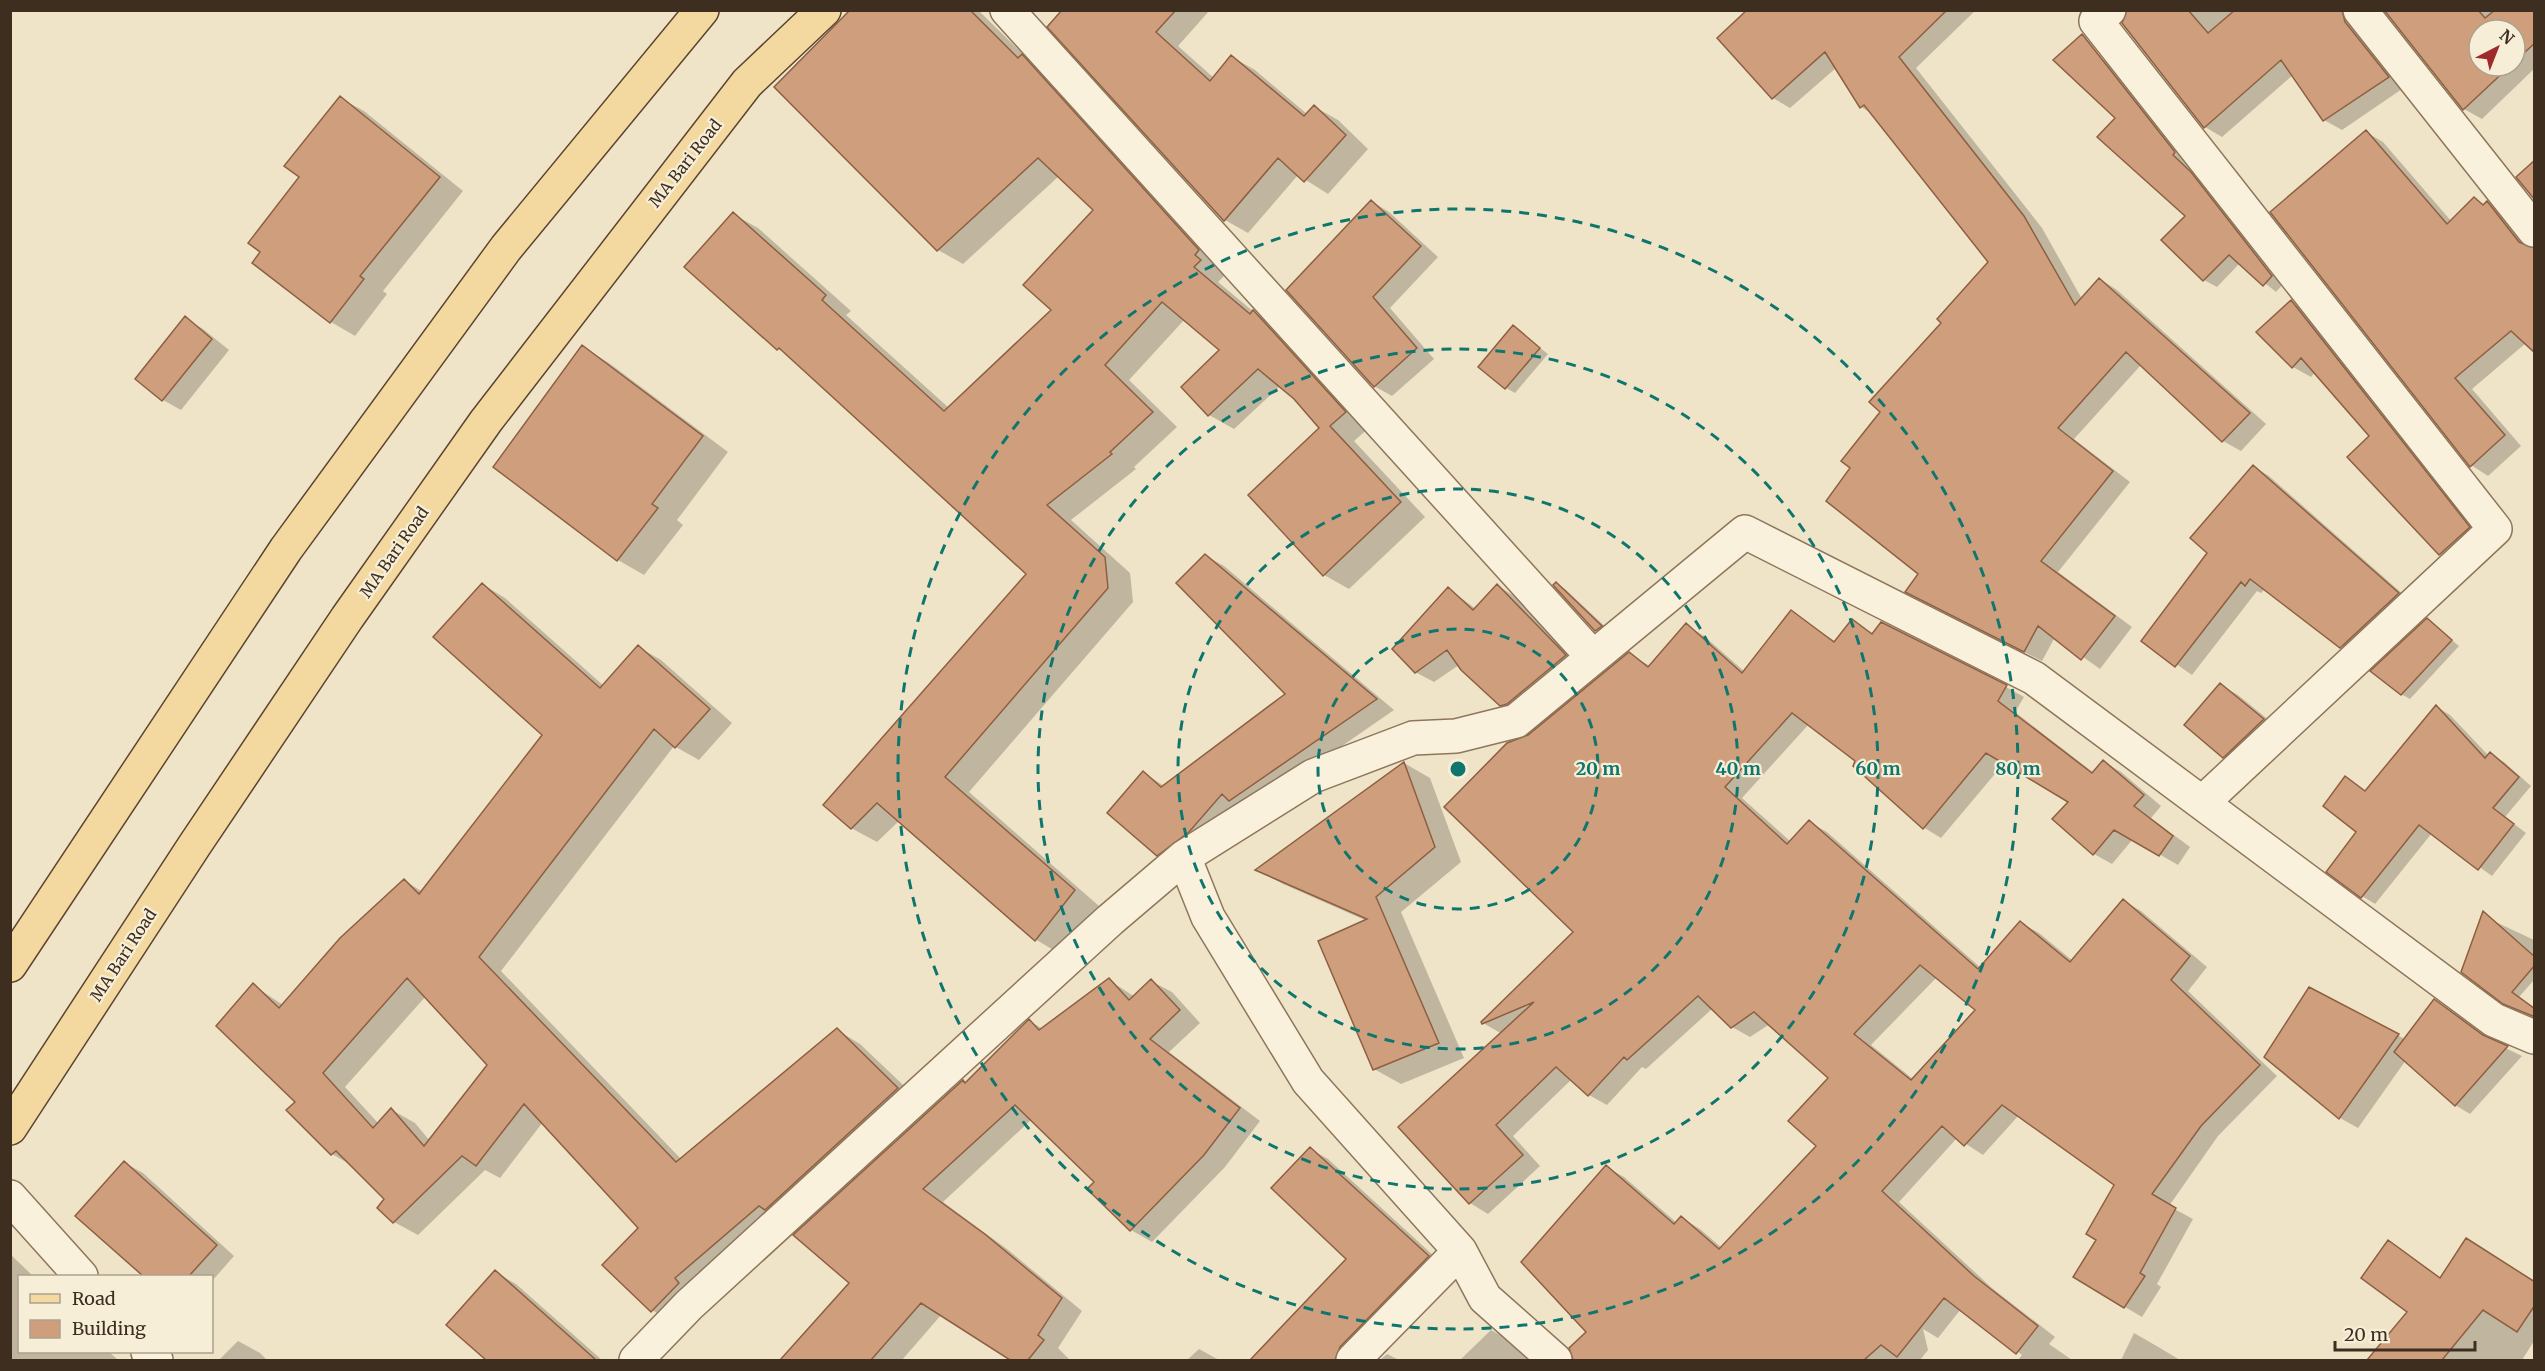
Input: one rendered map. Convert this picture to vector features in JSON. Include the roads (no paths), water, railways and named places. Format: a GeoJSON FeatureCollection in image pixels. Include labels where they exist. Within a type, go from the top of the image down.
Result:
{"type":"FeatureCollection","features":[{"type":"Feature","properties":{"kind":"main road"},"geometry":{"type":"LineString","coordinates":[[10,965],[286,549],[506,248],[702,10]]}},
{"type":"Feature","properties":{"kind":"main road","name":"MA Bari Road"},"geometry":{"type":"LineString","coordinates":[[10,1128],[334,638],[486,421],[747,83],[824,10]]}},
{"type":"Feature","properties":{"kind":"street"},"geometry":{"type":"LineString","coordinates":[[1007,10],[1593,657]]}},
{"type":"Feature","properties":{"kind":"street"},"geometry":{"type":"LineString","coordinates":[[2109,10],[2096,21],[2495,529],[2202,803]]}},
{"type":"Feature","properties":{"kind":"street"},"geometry":{"type":"LineString","coordinates":[[2360,10],[2535,230]]}},
{"type":"Feature","properties":{"kind":"street"},"geometry":{"type":"LineString","coordinates":[[636,1360],[698,1297],[1110,921],[1184,857],[1312,776],[1413,738],[1456,736],[1516,721],[1745,532],[2034,678],[2494,1020],[2535,1037]]}},
{"type":"Feature","properties":{"kind":"street"},"geometry":{"type":"LineString","coordinates":[[1184,857],[1208,917],[1308,1081],[1460,1251],[1485,1298],[1555,1360]]}},
{"type":"Feature","properties":{"kind":"street"},"geometry":{"type":"LineString","coordinates":[[10,1197],[80,1275]]}},
{"type":"Feature","properties":{"kind":"street"},"geometry":{"type":"LineString","coordinates":[[1353,1360],[1460,1251]]}}]}
